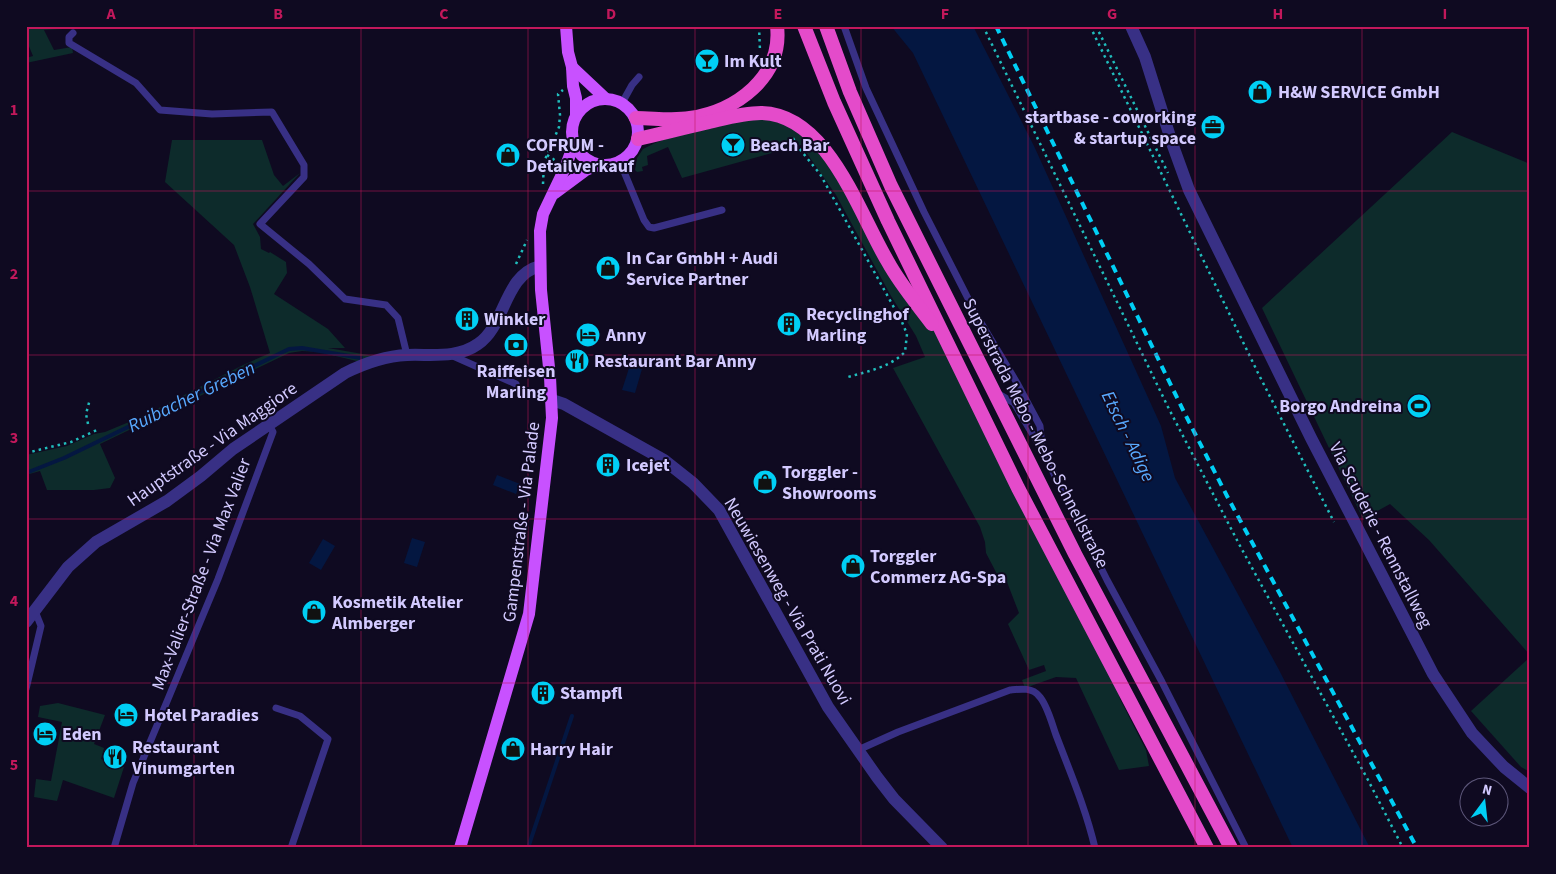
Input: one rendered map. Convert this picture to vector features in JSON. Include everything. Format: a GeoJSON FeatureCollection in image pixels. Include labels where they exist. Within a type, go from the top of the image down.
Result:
{"type":"FeatureCollection","features":[{"type":"Feature","properties":{"kind":"highway"},"geometry":{"type":"LineString","coordinates":[[636,118],[669,120],[691,118],[710,114],[742,98],[764,77],[772,65],[779,38],[777,26]]}},
{"type":"Feature","properties":{"kind":"highway","name":"Superstrada Mebo - Mebo-Schnellstraße"},"geometry":{"type":"LineString","coordinates":[[804,26],[834,102],[888,221],[1018,488],[1207,848]]}},
{"type":"Feature","properties":{"kind":"highway","name":"Superstrada Mebo - Mebo-Schnellstraße"},"geometry":{"type":"LineString","coordinates":[[826,26],[850,92],[891,186],[1075,554],[1231,848]]}},
{"type":"Feature","properties":{"kind":"highway"},"geometry":{"type":"LineString","coordinates":[[638,139],[728,117],[761,114],[775,115],[801,127],[812,135],[830,156],[888,264],[952,351]]}},
{"type":"Feature","properties":{"kind":"main road"},"geometry":{"type":"LineString","coordinates":[[566,26],[568,52],[576,98],[576,115],[572,129],[574,144],[587,160],[598,165],[612,165],[620,162],[635,148],[639,128],[636,118],[622,103],[606,98],[572,67]]}},
{"type":"Feature","properties":{"kind":"main road"},"geometry":{"type":"LineString","coordinates":[[576,115],[589,102],[606,98]]}},
{"type":"Feature","properties":{"kind":"main road","name":"Gampenstraße - Via Palade"},"geometry":{"type":"LineString","coordinates":[[460,848],[529,614],[550,434],[552,400],[540,266],[540,231],[543,214],[554,194],[574,144]]}},
{"type":"Feature","properties":{"kind":"main road","name":"Gampenstraße - Via Palade"},"geometry":{"type":"LineString","coordinates":[[554,194],[586,170],[598,165]]}},
{"type":"Feature","properties":{"kind":"street","name":"Via Scuderie - Rennstallweg"},"geometry":{"type":"LineString","coordinates":[[1131,26],[1145,56],[1189,190],[1307,429],[1433,674],[1472,733],[1504,767],[1530,788]]}},
{"type":"Feature","properties":{"kind":"street","name":"Hauptstraße - Via Maggiore"},"geometry":{"type":"LineString","coordinates":[[26,622],[68,567],[96,542],[167,501],[233,449],[345,373],[365,363],[386,358],[465,352],[479,344],[491,333],[524,272],[540,266]]}},
{"type":"Feature","properties":{"kind":"street","name":"Neuwiesenweg - Via Prati Nuovi"},"geometry":{"type":"LineString","coordinates":[[552,400],[564,404],[664,460],[693,483],[719,510],[828,707],[894,799],[942,848]]}},
{"type":"Feature","properties":{"kind":"lane"},"geometry":{"type":"LineString","coordinates":[[844,26],[866,88],[924,212],[977,316],[1040,426],[1042,450]]}},
{"type":"Feature","properties":{"kind":"lane"},"geometry":{"type":"LineString","coordinates":[[73,33],[69,37],[69,43],[136,83],[160,110],[212,114],[272,112],[304,165],[304,176],[260,224],[309,264],[345,299],[386,305],[398,318],[407,355]]}},
{"type":"Feature","properties":{"kind":"lane"},"geometry":{"type":"LineString","coordinates":[[622,103],[639,76]]}},
{"type":"Feature","properties":{"kind":"lane"},"geometry":{"type":"LineString","coordinates":[[620,162],[644,220],[649,227],[654,228],[722,210]]}},
{"type":"Feature","properties":{"kind":"lane"},"geometry":{"type":"LineString","coordinates":[[450,354],[516,384]]}},
{"type":"Feature","properties":{"kind":"lane"},"geometry":{"type":"LineString","coordinates":[[994,392],[1014,403],[1042,450],[1246,848]]}},
{"type":"Feature","properties":{"kind":"lane","name":"Max-Valier-Straße - Via Max Valier"},"geometry":{"type":"LineString","coordinates":[[114,848],[133,783],[218,579],[273,432],[269,425]]}},
{"type":"Feature","properties":{"kind":"lane"},"geometry":{"type":"LineString","coordinates":[[26,688],[41,626],[35,611]]}},
{"type":"Feature","properties":{"kind":"lane"},"geometry":{"type":"LineString","coordinates":[[858,750],[898,732],[1010,690],[1026,689],[1034,691],[1042,701],[1050,718],[1090,827],[1095,848]]}},
{"type":"Feature","properties":{"kind":"lane"},"geometry":{"type":"LineString","coordinates":[[276,708],[300,716],[328,738],[291,848]]}},
{"type":"Feature","properties":{"kind":"path"},"geometry":{"type":"LineString","coordinates":[[759,26],[760,51]]}},
{"type":"Feature","properties":{"kind":"path"},"geometry":{"type":"LineString","coordinates":[[983,26],[1168,407],[1239,544],[1403,848]]}},
{"type":"Feature","properties":{"kind":"path"},"geometry":{"type":"LineString","coordinates":[[1090,26],[1258,373],[1334,522]]}},
{"type":"Feature","properties":{"kind":"path"},"geometry":{"type":"LineString","coordinates":[[543,185],[544,162],[559,127],[558,94],[573,86]]}},
{"type":"Feature","properties":{"kind":"path"},"geometry":{"type":"LineString","coordinates":[[792,135],[798,148],[820,174],[907,334],[905,352],[899,358],[883,367],[848,378]]}},
{"type":"Feature","properties":{"kind":"path"},"geometry":{"type":"LineString","coordinates":[[1155,159],[1160,157]]}},
{"type":"Feature","properties":{"kind":"path"},"geometry":{"type":"LineString","coordinates":[[513,271],[528,237]]}},
{"type":"Feature","properties":{"kind":"path"},"geometry":{"type":"LineString","coordinates":[[516,384],[543,394],[552,400]]}},
{"type":"Feature","properties":{"kind":"path"},"geometry":{"type":"LineString","coordinates":[[88,424],[86,414],[90,399]]}},
{"type":"Feature","properties":{"kind":"path"},"geometry":{"type":"LineString","coordinates":[[26,453],[71,442],[97,430]]}},
{"type":"Feature","properties":{"kind":"path"},"geometry":{"type":"LineString","coordinates":[[533,848],[534,843]]}},
{"type":"Feature","properties":{"kind":"path"},"geometry":{"type":"LineString","coordinates":[[192,848],[192,845],[205,848]]}},
{"type":"Feature","properties":{"kind":"green space"},"geometry":{"type":"Polygon","coordinates":[[[26,26],[65,27],[63,29],[44,30],[54,50],[72,47],[73,53],[26,63],[26,58],[33,56],[26,39],[26,26]]]}},
{"type":"Feature","properties":{"kind":"green space"},"geometry":{"type":"Polygon","coordinates":[[[761,113],[801,127],[856,202],[952,351],[1112,668],[1120,699],[1146,750],[1149,766],[1119,770],[1076,678],[1056,677],[1025,688],[1022,680],[1046,671],[1044,665],[1029,670],[1008,624],[1019,613],[1007,582],[997,585],[994,578],[998,576],[986,553],[980,527],[893,368],[925,357],[916,336],[891,296],[836,195],[801,145],[682,178],[668,147],[647,156],[648,165],[642,167],[643,171],[637,172],[635,170],[637,158],[643,149],[655,143],[681,133],[761,113]]]}},
{"type":"Feature","properties":{"kind":"green space","name":"Borgo Andreina"},"geometry":{"type":"Polygon","coordinates":[[[1452,132],[1530,164],[1530,655],[1429,540],[1390,504],[1363,519],[1262,308],[1452,132]]]}},
{"type":"Feature","properties":{"kind":"green space"},"geometry":{"type":"Polygon","coordinates":[[[172,140],[262,140],[274,175],[283,186],[300,173],[253,224],[260,237],[261,249],[286,262],[287,273],[274,294],[328,329],[345,348],[328,348],[386,358],[365,363],[319,352],[302,351],[289,353],[100,444],[115,478],[110,488],[47,490],[40,471],[26,475],[26,455],[67,446],[141,417],[270,353],[250,287],[234,245],[165,182],[172,140]]]}},
{"type":"Feature","properties":{"kind":"green space"},"geometry":{"type":"Polygon","coordinates":[[[1530,657],[1530,772],[1521,767],[1471,711],[1530,657]]]}},
{"type":"Feature","properties":{"kind":"green space"},"geometry":{"type":"Polygon","coordinates":[[[58,703],[105,715],[94,744],[104,748],[101,759],[124,767],[114,798],[63,780],[57,801],[34,797],[36,779],[51,781],[62,722],[38,717],[40,706],[58,703]]]}},
{"type":"Feature","properties":{"kind":"water","name":"Etsch - Adige"},"geometry":{"type":"Polygon","coordinates":[[[891,26],[973,26],[1034,146],[1161,426],[1175,478],[1278,668],[1370,848],[1293,848],[913,53],[891,26]]]}},
{"type":"Feature","properties":{"kind":"water"},"geometry":{"type":"Polygon","coordinates":[[[630,365],[642,369],[635,393],[622,390],[630,365]]]}},
{"type":"Feature","properties":{"kind":"water"},"geometry":{"type":"Polygon","coordinates":[[[497,475],[520,484],[516,494],[493,485],[497,475]]]}},
{"type":"Feature","properties":{"kind":"water"},"geometry":{"type":"Polygon","coordinates":[[[412,538],[425,542],[417,567],[404,563],[412,538]]]}},
{"type":"Feature","properties":{"kind":"water"},"geometry":{"type":"Polygon","coordinates":[[[323,539],[335,546],[321,570],[309,563],[323,539]]]}},
{"type":"Feature","properties":{"kind":"waterway","name":"Ruibacher Greben"},"geometry":{"type":"LineString","coordinates":[[26,473],[64,458],[289,349],[302,348],[361,358]]}},
{"type":"Feature","properties":{"kind":"waterway"},"geometry":{"type":"LineString","coordinates":[[528,848],[572,716]]}},
{"type":"Feature","properties":{"kind":"railway"},"geometry":{"type":"LineString","coordinates":[[996,26],[1185,414],[1227,496],[1417,848]]}},
{"type":"Feature","properties":{"kind":"place","name":"Im Kult"},"geometry":{"type":"Point","coordinates":[707,61]}},
{"type":"Feature","properties":{"kind":"place","name":"H&W SERVICE GmbH"},"geometry":{"type":"Point","coordinates":[1260,92]}},
{"type":"Feature","properties":{"kind":"place","name":"startbase - coworking & startup space"},"geometry":{"type":"Point","coordinates":[1213,127]}},
{"type":"Feature","properties":{"kind":"place","name":"Beach Bar"},"geometry":{"type":"Point","coordinates":[733,145]}},
{"type":"Feature","properties":{"kind":"place","name":"COFRUM - Detailverkauf"},"geometry":{"type":"Point","coordinates":[508,155]}},
{"type":"Feature","properties":{"kind":"place","name":"In Car GmbH + Audi Service Partner"},"geometry":{"type":"Point","coordinates":[608,268]}},
{"type":"Feature","properties":{"kind":"place","name":"Winkler"},"geometry":{"type":"Point","coordinates":[467,319]}},
{"type":"Feature","properties":{"kind":"place","name":"Recyclinghof Marling"},"geometry":{"type":"Point","coordinates":[789,324]}},
{"type":"Feature","properties":{"kind":"place","name":"Anny"},"geometry":{"type":"Point","coordinates":[588,335]}},
{"type":"Feature","properties":{"kind":"place","name":"Raiffeisen Marling"},"geometry":{"type":"Point","coordinates":[516,345]}},
{"type":"Feature","properties":{"kind":"place","name":"Restaurant Bar Anny"},"geometry":{"type":"Point","coordinates":[577,361]}},
{"type":"Feature","properties":{"kind":"place","name":"Borgo Andreina"},"geometry":{"type":"Point","coordinates":[1419,406]}},
{"type":"Feature","properties":{"kind":"place","name":"Icejet"},"geometry":{"type":"Point","coordinates":[608,465]}},
{"type":"Feature","properties":{"kind":"place","name":"Torggler - Showrooms"},"geometry":{"type":"Point","coordinates":[765,482]}},
{"type":"Feature","properties":{"kind":"place","name":"Torggler Commerz AG-Spa"},"geometry":{"type":"Point","coordinates":[853,566]}},
{"type":"Feature","properties":{"kind":"place","name":"Kosmetik Atelier Almberger"},"geometry":{"type":"Point","coordinates":[314,612]}},
{"type":"Feature","properties":{"kind":"place","name":"Stampfl"},"geometry":{"type":"Point","coordinates":[543,693]}},
{"type":"Feature","properties":{"kind":"place","name":"Hotel Paradies"},"geometry":{"type":"Point","coordinates":[126,715]}},
{"type":"Feature","properties":{"kind":"place","name":"Eden"},"geometry":{"type":"Point","coordinates":[45,734]}},
{"type":"Feature","properties":{"kind":"place","name":"Harry Hair"},"geometry":{"type":"Point","coordinates":[513,749]}},
{"type":"Feature","properties":{"kind":"place","name":"Restaurant Vinumgarten"},"geometry":{"type":"Point","coordinates":[115,757]}}]}
